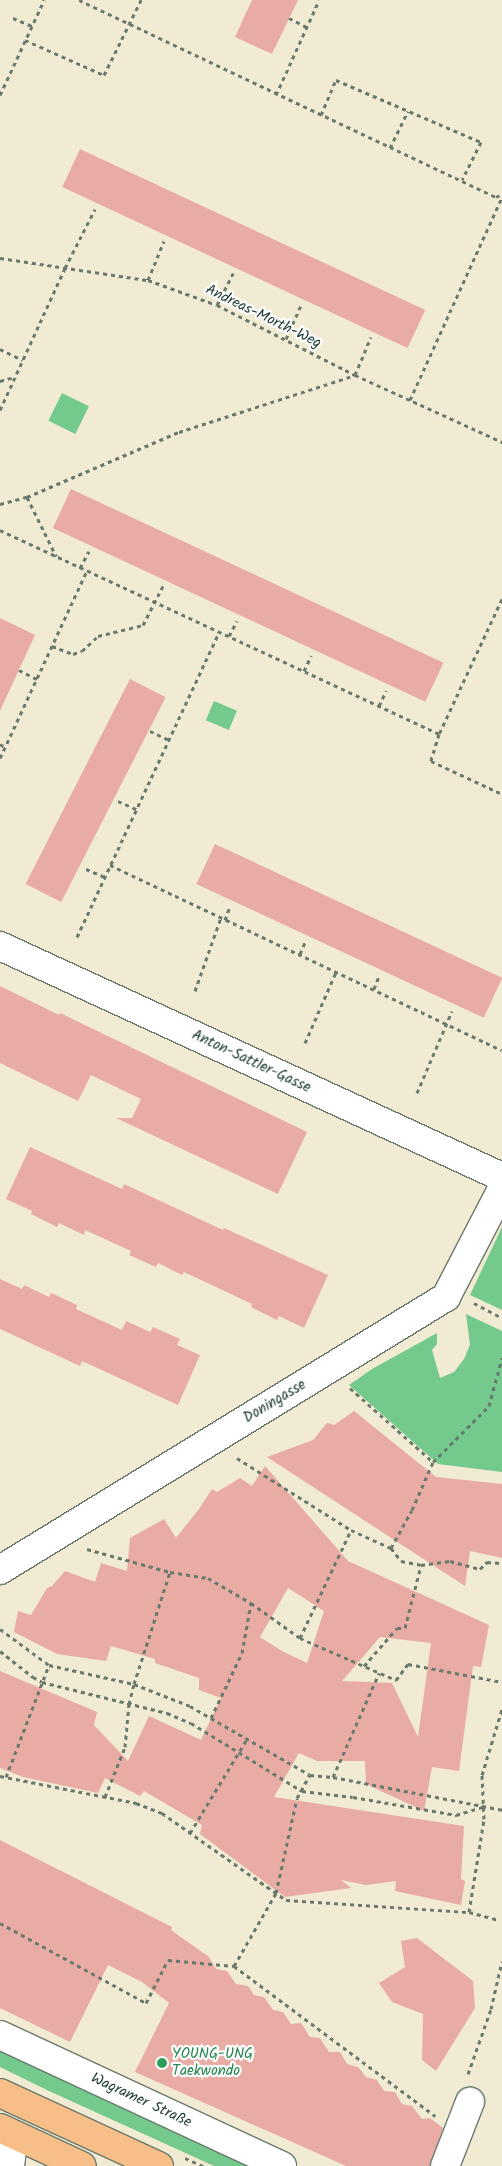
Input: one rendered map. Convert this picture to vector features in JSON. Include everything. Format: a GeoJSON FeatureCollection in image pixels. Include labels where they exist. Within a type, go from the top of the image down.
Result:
{"type":"FeatureCollection","features":[{"type":"Feature","properties":{"kind":"main road"},"geometry":{"type":"LineString","coordinates":[[0,2093],[159,2166]]}},
{"type":"Feature","properties":{"kind":"main road"},"geometry":{"type":"LineString","coordinates":[[7,2132],[82,2166]]}},
{"type":"Feature","properties":{"kind":"street","name":"Anton-Sattler-Gasse"},"geometry":{"type":"LineString","coordinates":[[0,946],[502,1177]]}},
{"type":"Feature","properties":{"kind":"street","name":"Doningasse"},"geometry":{"type":"LineString","coordinates":[[0,1570],[446,1297],[502,1190]]}},
{"type":"Feature","properties":{"kind":"street","name":"Wagramer Straße"},"geometry":{"type":"LineString","coordinates":[[0,2035],[282,2166]]}},
{"type":"Feature","properties":{"kind":"street"},"geometry":{"type":"LineString","coordinates":[[445,2166],[470,2102]]}},
{"type":"Feature","properties":{"kind":"street"},"geometry":{"type":"LineString","coordinates":[[7,2132],[10,2166]]}},
{"type":"Feature","properties":{"kind":"path"},"geometry":{"type":"LineString","coordinates":[[0,95],[44,0]]}},
{"type":"Feature","properties":{"kind":"path"},"geometry":{"type":"LineString","coordinates":[[78,0],[461,181],[496,197],[502,196]]}},
{"type":"Feature","properties":{"kind":"path"},"geometry":{"type":"LineString","coordinates":[[25,40],[104,74],[142,0]]}},
{"type":"Feature","properties":{"kind":"path"},"geometry":{"type":"LineString","coordinates":[[276,94],[319,0]]}},
{"type":"Feature","properties":{"kind":"path"},"geometry":{"type":"LineString","coordinates":[[13,18],[32,26]]}},
{"type":"Feature","properties":{"kind":"path"},"geometry":{"type":"LineString","coordinates":[[289,18],[307,27]]}},
{"type":"Feature","properties":{"kind":"path"},"geometry":{"type":"LineString","coordinates":[[321,115],[336,80],[481,142],[461,181]]}},
{"type":"Feature","properties":{"kind":"path"},"geometry":{"type":"LineString","coordinates":[[390,148],[408,111]]}},
{"type":"Feature","properties":{"kind":"path"},"geometry":{"type":"LineString","coordinates":[[410,400],[502,196]]}},
{"type":"Feature","properties":{"kind":"path"},"geometry":{"type":"LineString","coordinates":[[0,410],[65,268],[95,209]]}},
{"type":"Feature","properties":{"kind":"path"},"geometry":{"type":"LineString","coordinates":[[148,280],[164,241]]}},
{"type":"Feature","properties":{"kind":"path","name":"Andreas-Morth-Weg"},"geometry":{"type":"LineString","coordinates":[[0,258],[148,280],[217,305],[355,375],[502,442]]}},
{"type":"Feature","properties":{"kind":"path"},"geometry":{"type":"LineString","coordinates":[[217,305],[233,273]]}},
{"type":"Feature","properties":{"kind":"path"},"geometry":{"type":"LineString","coordinates":[[286,339],[301,305]]}},
{"type":"Feature","properties":{"kind":"path"},"geometry":{"type":"LineString","coordinates":[[0,504],[27,496],[179,432],[355,375],[371,338]]}},
{"type":"Feature","properties":{"kind":"path"},"geometry":{"type":"LineString","coordinates":[[0,349],[23,360]]}},
{"type":"Feature","properties":{"kind":"path"},"geometry":{"type":"LineString","coordinates":[[0,382],[15,377]]}},
{"type":"Feature","properties":{"kind":"path"},"geometry":{"type":"LineString","coordinates":[[27,496],[56,556]]}},
{"type":"Feature","properties":{"kind":"path"},"geometry":{"type":"LineString","coordinates":[[0,530],[439,734]]}},
{"type":"Feature","properties":{"kind":"path"},"geometry":{"type":"LineString","coordinates":[[80,568],[89,551]]}},
{"type":"Feature","properties":{"kind":"path"},"geometry":{"type":"LineString","coordinates":[[0,758],[87,571]]}},
{"type":"Feature","properties":{"kind":"path"},"geometry":{"type":"LineString","coordinates":[[52,646],[73,654],[82,651],[98,636],[143,625],[162,586]]}},
{"type":"Feature","properties":{"kind":"path"},"geometry":{"type":"LineString","coordinates":[[502,599],[439,734],[430,761],[502,794]]}},
{"type":"Feature","properties":{"kind":"path"},"geometry":{"type":"LineString","coordinates":[[229,636],[237,621]]}},
{"type":"Feature","properties":{"kind":"path"},"geometry":{"type":"LineString","coordinates":[[77,937],[220,632]]}},
{"type":"Feature","properties":{"kind":"path"},"geometry":{"type":"LineString","coordinates":[[304,671],[311,656]]}},
{"type":"Feature","properties":{"kind":"path"},"geometry":{"type":"LineString","coordinates":[[19,670],[36,679]]}},
{"type":"Feature","properties":{"kind":"path"},"geometry":{"type":"LineString","coordinates":[[380,706],[386,692]]}},
{"type":"Feature","properties":{"kind":"path"},"geometry":{"type":"LineString","coordinates":[[150,731],[169,740]]}},
{"type":"Feature","properties":{"kind":"path"},"geometry":{"type":"LineString","coordinates":[[0,744],[5,747]]}},
{"type":"Feature","properties":{"kind":"path"},"geometry":{"type":"LineString","coordinates":[[118,801],[136,809]]}},
{"type":"Feature","properties":{"kind":"path"},"geometry":{"type":"LineString","coordinates":[[110,865],[502,1050]]}},
{"type":"Feature","properties":{"kind":"path"},"geometry":{"type":"LineString","coordinates":[[86,869],[105,877]]}},
{"type":"Feature","properties":{"kind":"path"},"geometry":{"type":"LineString","coordinates":[[225,920],[230,906]]}},
{"type":"Feature","properties":{"kind":"path"},"geometry":{"type":"LineString","coordinates":[[195,991],[221,918]]}},
{"type":"Feature","properties":{"kind":"path"},"geometry":{"type":"LineString","coordinates":[[300,954],[305,942]]}},
{"type":"Feature","properties":{"kind":"path"},"geometry":{"type":"LineString","coordinates":[[304,1042],[336,972]]}},
{"type":"Feature","properties":{"kind":"path"},"geometry":{"type":"LineString","coordinates":[[374,989],[379,976]]}},
{"type":"Feature","properties":{"kind":"path"},"geometry":{"type":"LineString","coordinates":[[417,1093],[452,1011]]}},
{"type":"Feature","properties":{"kind":"path"},"geometry":{"type":"LineString","coordinates":[[470,1300],[502,1318]]}},
{"type":"Feature","properties":{"kind":"path"},"geometry":{"type":"LineString","coordinates":[[391,1548],[412,1510],[434,1462],[489,1406],[502,1358]]}},
{"type":"Feature","properties":{"kind":"path"},"geometry":{"type":"LineString","coordinates":[[344,1382],[434,1462]]}},
{"type":"Feature","properties":{"kind":"path"},"geometry":{"type":"LineString","coordinates":[[212,1441],[351,1530],[391,1548],[401,1561],[421,1565],[450,1561],[480,1569],[487,1562],[502,1563]]}},
{"type":"Feature","properties":{"kind":"path"},"geometry":{"type":"LineString","coordinates":[[300,1638],[351,1530]]}},
{"type":"Feature","properties":{"kind":"path"},"geometry":{"type":"LineString","coordinates":[[50,1540],[170,1572],[208,1578],[250,1603],[300,1638],[396,1680],[408,1664],[502,1682]]}},
{"type":"Feature","properties":{"kind":"path"},"geometry":{"type":"LineString","coordinates":[[364,1666],[397,1628],[405,1628],[421,1565]]}},
{"type":"Feature","properties":{"kind":"path"},"geometry":{"type":"LineString","coordinates":[[105,1797],[125,1748],[129,1704],[134,1684],[170,1572]]}},
{"type":"Feature","properties":{"kind":"path"},"geometry":{"type":"LineString","coordinates":[[210,1718],[242,1653],[250,1603]]}},
{"type":"Feature","properties":{"kind":"path"},"geometry":{"type":"LineString","coordinates":[[0,1629],[49,1665],[134,1684],[190,1706],[310,1775],[334,1777],[502,1810]]}},
{"type":"Feature","properties":{"kind":"path"},"geometry":{"type":"LineString","coordinates":[[0,1651],[33,1678],[42,1682],[167,1713],[192,1723],[302,1791],[353,1797],[456,1815],[484,1807]]}},
{"type":"Feature","properties":{"kind":"path"},"geometry":{"type":"LineString","coordinates":[[6,1777],[49,1665]]}},
{"type":"Feature","properties":{"kind":"path"},"geometry":{"type":"LineString","coordinates":[[334,1777],[378,1673]]}},
{"type":"Feature","properties":{"kind":"path"},"geometry":{"type":"LineString","coordinates":[[469,1912],[484,1819],[482,1775],[502,1709]]}},
{"type":"Feature","properties":{"kind":"path"},"geometry":{"type":"LineString","coordinates":[[190,1832],[247,1739]]}},
{"type":"Feature","properties":{"kind":"path"},"geometry":{"type":"LineString","coordinates":[[234,1966],[276,1893],[297,1798],[310,1775]]}},
{"type":"Feature","properties":{"kind":"path"},"geometry":{"type":"LineString","coordinates":[[0,1776],[136,1803],[162,1813],[286,1900],[469,1912],[498,1920]]}},
{"type":"Feature","properties":{"kind":"path"},"geometry":{"type":"LineString","coordinates":[[0,1923],[146,2003],[168,1960],[234,1966],[458,2133]]}},
{"type":"Feature","properties":{"kind":"path"},"geometry":{"type":"LineString","coordinates":[[470,2102],[466,2082],[490,2009],[502,1961]]}},
{"type":"Feature","properties":{"kind":"green space"},"geometry":{"type":"Polygon","coordinates":[[[62,393],[89,406],[75,434],[48,421],[62,393]]]}},
{"type":"Feature","properties":{"kind":"green space"},"geometry":{"type":"Polygon","coordinates":[[[214,701],[237,711],[229,730],[206,720],[214,701]]]}},
{"type":"Feature","properties":{"kind":"green space"},"geometry":{"type":"Polygon","coordinates":[[[502,1227],[502,1310],[470,1295],[502,1227]]]}},
{"type":"Feature","properties":{"kind":"green space"},"geometry":{"type":"Polygon","coordinates":[[[466,1314],[502,1331],[502,1472],[438,1464],[349,1385],[372,1369],[437,1333],[437,1344],[432,1350],[440,1378],[454,1372],[464,1359],[470,1345],[466,1314]]]}},
{"type":"Feature","properties":{"kind":"green space"},"geometry":{"type":"Polygon","coordinates":[[[0,2051],[249,2166],[214,2166],[49,2091],[0,2067],[0,2051]]]}},
{"type":"Feature","properties":{"kind":"building"},"geometry":{"type":"Polygon","coordinates":[[[252,0],[298,0],[272,54],[235,37],[252,0]]]}},
{"type":"Feature","properties":{"kind":"building"},"geometry":{"type":"Polygon","coordinates":[[[80,149],[425,310],[408,348],[62,187],[80,149]]]}},
{"type":"Feature","properties":{"kind":"building"},"geometry":{"type":"Polygon","coordinates":[[[71,489],[443,663],[425,702],[53,528],[71,489]]]}},
{"type":"Feature","properties":{"kind":"building"},"geometry":{"type":"Polygon","coordinates":[[[0,618],[35,635],[0,711],[0,618]]]}},
{"type":"Feature","properties":{"kind":"building"},"geometry":{"type":"Polygon","coordinates":[[[130,679],[166,697],[61,902],[26,884],[130,679]]]}},
{"type":"Feature","properties":{"kind":"building"},"geometry":{"type":"Polygon","coordinates":[[[215,844],[502,978],[484,1018],[196,884],[215,844]]]}},
{"type":"Feature","properties":{"kind":"building"},"geometry":{"type":"Polygon","coordinates":[[[0,986],[307,1132],[278,1194],[116,1118],[132,1118],[141,1099],[91,1075],[78,1101],[0,1063],[0,986]]]}},
{"type":"Feature","properties":{"kind":"building"},"geometry":{"type":"Polygon","coordinates":[[[30,1147],[122,1189],[124,1184],[223,1230],[224,1228],[328,1275],[304,1328],[279,1316],[277,1320],[251,1307],[252,1304],[184,1272],[182,1275],[158,1263],[156,1267],[129,1255],[131,1251],[85,1230],[84,1235],[59,1223],[57,1227],[31,1214],[32,1211],[6,1199],[30,1147]]]}},
{"type":"Feature","properties":{"kind":"building"},"geometry":{"type":"Polygon","coordinates":[[[0,1279],[22,1289],[24,1285],[49,1297],[51,1293],[77,1305],[76,1309],[122,1330],[126,1321],[150,1332],[153,1327],[180,1339],[177,1345],[200,1355],[178,1405],[82,1361],[80,1366],[0,1329],[0,1279]]]}},
{"type":"Feature","properties":{"kind":"building"},"geometry":{"type":"Polygon","coordinates":[[[354,1411],[436,1477],[502,1484],[502,1558],[470,1551],[465,1586],[267,1457],[313,1440],[327,1423],[334,1425],[354,1411]]]}},
{"type":"Feature","properties":{"kind":"building"},"geometry":{"type":"Polygon","coordinates":[[[265,1466],[348,1561],[489,1625],[481,1667],[473,1666],[459,1771],[432,1767],[424,1811],[366,1784],[365,1761],[317,1761],[299,1753],[274,1797],[464,1826],[461,1879],[465,1881],[461,1905],[395,1891],[396,1881],[366,1885],[341,1880],[351,1888],[285,1897],[200,1834],[202,1825],[144,1791],[140,1796],[105,1778],[98,1793],[23,1777],[0,1768],[0,1671],[97,1712],[94,1725],[128,1761],[149,1716],[201,1740],[221,1698],[199,1690],[199,1678],[155,1663],[155,1659],[111,1646],[106,1661],[57,1654],[14,1632],[18,1611],[31,1615],[47,1588],[52,1586],[65,1571],[95,1582],[101,1563],[127,1571],[130,1538],[164,1519],[176,1538],[212,1489],[217,1492],[240,1478],[252,1486],[265,1466]],[[288,1588],[260,1637],[282,1651],[307,1663],[324,1611],[288,1588]],[[380,1637],[342,1681],[392,1683],[418,1737],[431,1643],[380,1637]]]}},
{"type":"Feature","properties":{"kind":"building"},"geometry":{"type":"Polygon","coordinates":[[[0,1840],[172,1927],[171,1930],[209,1957],[216,1969],[227,1971],[236,1984],[248,1986],[254,1995],[264,1997],[273,2010],[283,2012],[291,2024],[301,2023],[310,2037],[320,2038],[329,2052],[340,2052],[347,2064],[358,2067],[366,2077],[377,2080],[384,2091],[395,2092],[402,2104],[412,2106],[422,2119],[430,2118],[443,2128],[430,2166],[346,2166],[135,2072],[169,2003],[142,1982],[108,1965],[70,2042],[0,2008],[0,1840]]]}},
{"type":"Feature","properties":{"kind":"building"},"geometry":{"type":"Polygon","coordinates":[[[417,1938],[473,1981],[475,2008],[436,2071],[422,2060],[423,2014],[392,2002],[379,1983],[405,1967],[401,1941],[417,1938]]]}},
{"type":"Feature","properties":{"kind":"place","name":"YOUNG-UNG Taekwondo"},"geometry":{"type":"Point","coordinates":[162,2063]}}]}
